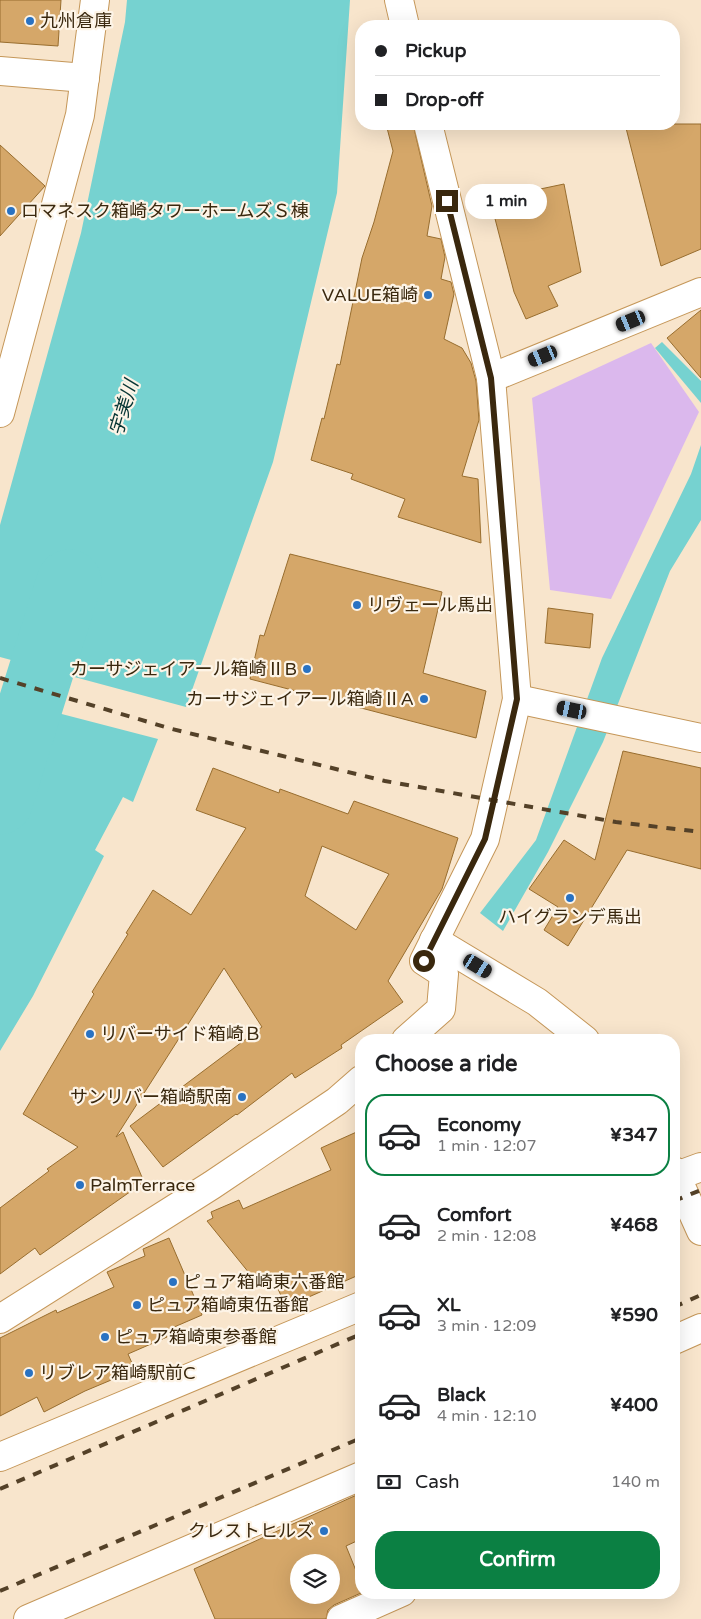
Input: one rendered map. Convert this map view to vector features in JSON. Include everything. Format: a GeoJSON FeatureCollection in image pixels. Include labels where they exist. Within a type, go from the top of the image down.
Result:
{"type":"FeatureCollection","features":[{"type":"Feature","properties":{"kind":"street"},"geometry":{"type":"LineString","coordinates":[[0,413],[80,115],[95,0]]}},
{"type":"Feature","properties":{"kind":"street"},"geometry":{"type":"LineString","coordinates":[[399,0],[404,20]]}},
{"type":"Feature","properties":{"kind":"street"},"geometry":{"type":"LineString","coordinates":[[0,71],[85,78]]}},
{"type":"Feature","properties":{"kind":"street"},"geometry":{"type":"LineString","coordinates":[[413,1034],[441,1009],[444,974],[424,961],[485,839],[517,699],[491,378],[429,130]]}},
{"type":"Feature","properties":{"kind":"street"},"geometry":{"type":"LineString","coordinates":[[491,378],[701,292]]}},
{"type":"Feature","properties":{"kind":"street"},"geometry":{"type":"LineString","coordinates":[[517,699],[701,738]]}},
{"type":"Feature","properties":{"kind":"street"},"geometry":{"type":"LineString","coordinates":[[434,940],[537,1002],[577,1034]]}},
{"type":"Feature","properties":{"kind":"street"},"geometry":{"type":"LineString","coordinates":[[0,1319],[19,1305],[212,1185],[337,1101],[355,1085]]}},
{"type":"Feature","properties":{"kind":"street"},"geometry":{"type":"LineString","coordinates":[[681,1173],[701,1231]]}},
{"type":"Feature","properties":{"kind":"street"},"geometry":{"type":"LineString","coordinates":[[0,1458],[355,1309]]}},
{"type":"Feature","properties":{"kind":"street"},"geometry":{"type":"LineString","coordinates":[[680,1337],[701,1328]]}},
{"type":"Feature","properties":{"kind":"street"},"geometry":{"type":"LineString","coordinates":[[28,1619],[355,1479]]}},
{"type":"Feature","properties":{"kind":"street"},"geometry":{"type":"LineString","coordinates":[[341,1619],[386,1599]]}},
{"type":"Feature","properties":{"kind":"shaded area"},"geometry":{"type":"Polygon","coordinates":[[[651,343],[699,412],[611,599],[550,590],[532,398],[651,343]]]}},
{"type":"Feature","properties":{"kind":"water"},"geometry":{"type":"Polygon","coordinates":[[[127,0],[350,0],[337,193],[273,462],[186,707],[0,657],[0,525],[81,233],[125,22],[127,0]]]}},
{"type":"Feature","properties":{"kind":"water"},"geometry":{"type":"Polygon","coordinates":[[[662,342],[701,381],[701,403],[655,348],[662,342]]]}},
{"type":"Feature","properties":{"kind":"water"},"geometry":{"type":"Polygon","coordinates":[[[701,445],[701,520],[670,571],[603,742],[548,852],[503,931],[480,913],[536,840],[602,658],[691,474],[701,445]]]}},
{"type":"Feature","properties":{"kind":"water"},"geometry":{"type":"Polygon","coordinates":[[[0,698],[158,739],[133,802],[123,797],[95,850],[104,856],[33,996],[0,1051],[0,698]]]}},
{"type":"Feature","properties":{"kind":"building","name":"九州倉庫"},"geometry":{"type":"Polygon","coordinates":[[[0,0],[61,0],[58,46],[0,42],[0,0]]]}},
{"type":"Feature","properties":{"kind":"building"},"geometry":{"type":"Polygon","coordinates":[[[680,124],[701,124],[701,249],[661,266],[627,130],[680,130],[680,124]]]}},
{"type":"Feature","properties":{"kind":"building"},"geometry":{"type":"Polygon","coordinates":[[[388,130],[414,130],[432,206],[427,236],[441,239],[445,257],[441,279],[451,282],[454,294],[444,339],[462,348],[471,363],[476,381],[479,420],[462,476],[478,479],[481,543],[398,517],[405,499],[351,479],[353,474],[311,460],[322,418],[324,419],[337,364],[340,365],[362,258],[374,222],[393,151],[388,130]]]}},
{"type":"Feature","properties":{"kind":"building","name":"ロマネスク箱崎タワーホームズＳ棟"},"geometry":{"type":"Polygon","coordinates":[[[0,145],[45,186],[0,236],[0,145]]]}},
{"type":"Feature","properties":{"kind":"building"},"geometry":{"type":"Polygon","coordinates":[[[564,184],[581,272],[548,286],[558,306],[526,319],[514,292],[493,211],[497,212],[493,199],[564,184]]]}},
{"type":"Feature","properties":{"kind":"building"},"geometry":{"type":"Polygon","coordinates":[[[701,310],[701,378],[667,338],[701,310]]]}},
{"type":"Feature","properties":{"kind":"building"},"geometry":{"type":"Polygon","coordinates":[[[290,554],[442,592],[423,673],[486,691],[476,738],[250,679],[260,635],[264,636],[290,554]]]}},
{"type":"Feature","properties":{"kind":"building"},"geometry":{"type":"Polygon","coordinates":[[[548,608],[593,614],[590,648],[545,643],[548,608]]]}},
{"type":"Feature","properties":{"kind":"building"},"geometry":{"type":"Polygon","coordinates":[[[623,751],[701,768],[701,869],[627,850],[568,946],[544,930],[558,907],[529,889],[564,840],[595,860],[623,751]]]}},
{"type":"Feature","properties":{"kind":"building"},"geometry":{"type":"Polygon","coordinates":[[[213,768],[279,793],[280,789],[348,814],[354,801],[458,838],[442,889],[388,981],[403,1002],[355,1034],[341,1045],[342,1048],[295,1078],[292,1073],[237,1115],[163,1167],[130,1126],[262,1027],[224,968],[116,1137],[123,1132],[144,1182],[40,1255],[35,1248],[0,1274],[0,1208],[49,1171],[47,1169],[78,1147],[23,1114],[94,994],[92,992],[128,934],[126,933],[153,890],[191,915],[246,828],[196,810],[213,768]],[[322,846],[305,896],[356,930],[389,874],[322,846]]]}},
{"type":"Feature","properties":{"kind":"building"},"geometry":{"type":"Polygon","coordinates":[[[355,1133],[355,1277],[286,1307],[271,1273],[254,1279],[207,1221],[213,1218],[211,1212],[239,1200],[243,1209],[331,1170],[321,1148],[355,1133]]]}},
{"type":"Feature","properties":{"kind":"building"},"geometry":{"type":"Polygon","coordinates":[[[169,1238],[202,1315],[165,1331],[167,1337],[128,1354],[135,1370],[85,1391],[44,1412],[37,1397],[0,1416],[0,1338],[56,1310],[57,1313],[114,1287],[107,1272],[145,1256],[143,1249],[169,1238]]]}},
{"type":"Feature","properties":{"kind":"building"},"geometry":{"type":"Polygon","coordinates":[[[355,1496],[355,1542],[346,1546],[355,1568],[355,1596],[340,1602],[340,1554],[290,1554],[290,1604],[336,1604],[328,1610],[326,1619],[215,1619],[194,1569],[355,1496]]]}},
{"type":"Feature","properties":{"kind":"waterway","name":"宇美川"},"geometry":{"type":"LineString","coordinates":[[0,802],[69,582]]}},
{"type":"Feature","properties":{"kind":"railway"},"geometry":{"type":"LineString","coordinates":[[0,678],[172,729],[385,781],[616,822],[701,832]]}},
{"type":"Feature","properties":{"kind":"railway"},"geometry":{"type":"LineString","coordinates":[[680,1199],[701,1190]]}},
{"type":"Feature","properties":{"kind":"railway"},"geometry":{"type":"LineString","coordinates":[[680,1304],[701,1295]]}},
{"type":"Feature","properties":{"kind":"railway"},"geometry":{"type":"LineString","coordinates":[[0,1489],[355,1337]]}},
{"type":"Feature","properties":{"kind":"railway"},"geometry":{"type":"LineString","coordinates":[[0,1591],[355,1441]]}},
{"type":"Feature","properties":{"kind":"place","name":"九州倉庫"},"geometry":{"type":"Point","coordinates":[30,21]}},
{"type":"Feature","properties":{"kind":"place","name":"ロマネスク箱崎タワーホームズＳ棟"},"geometry":{"type":"Point","coordinates":[11,211]}},
{"type":"Feature","properties":{"kind":"place","name":"VALUE箱崎"},"geometry":{"type":"Point","coordinates":[428,295]}},
{"type":"Feature","properties":{"kind":"place","name":"リヴェール馬出"},"geometry":{"type":"Point","coordinates":[357,605]}},
{"type":"Feature","properties":{"kind":"place","name":"カーサジェイアール箱崎ⅡB"},"geometry":{"type":"Point","coordinates":[307,669]}},
{"type":"Feature","properties":{"kind":"place","name":"カーサジェイアール箱崎ⅡA"},"geometry":{"type":"Point","coordinates":[424,699]}},
{"type":"Feature","properties":{"kind":"place","name":"ハイグランデ馬出"},"geometry":{"type":"Point","coordinates":[570,898]}},
{"type":"Feature","properties":{"kind":"place","name":"リバーサイド箱崎Ｂ"},"geometry":{"type":"Point","coordinates":[90,1034]}},
{"type":"Feature","properties":{"kind":"place","name":"サンリバー箱崎駅南"},"geometry":{"type":"Point","coordinates":[242,1097]}},
{"type":"Feature","properties":{"kind":"place","name":"PalmTerrace"},"geometry":{"type":"Point","coordinates":[80,1185]}},
{"type":"Feature","properties":{"kind":"place","name":"ピュア箱崎東六番館"},"geometry":{"type":"Point","coordinates":[173,1282]}},
{"type":"Feature","properties":{"kind":"place","name":"ピュア箱崎東伍番館"},"geometry":{"type":"Point","coordinates":[137,1305]}},
{"type":"Feature","properties":{"kind":"place","name":"ピュア箱崎東参番館"},"geometry":{"type":"Point","coordinates":[105,1337]}},
{"type":"Feature","properties":{"kind":"place","name":"リブレア箱崎駅前C"},"geometry":{"type":"Point","coordinates":[29,1373]}},
{"type":"Feature","properties":{"kind":"place","name":"クレストヒルズ"},"geometry":{"type":"Point","coordinates":[324,1531]}},
{"type":"Feature","properties":{"kind":"route"},"geometry":{"type":"LineString","coordinates":[[424,961],[485,839],[517,699],[491,378],[447,201]]}}]}
